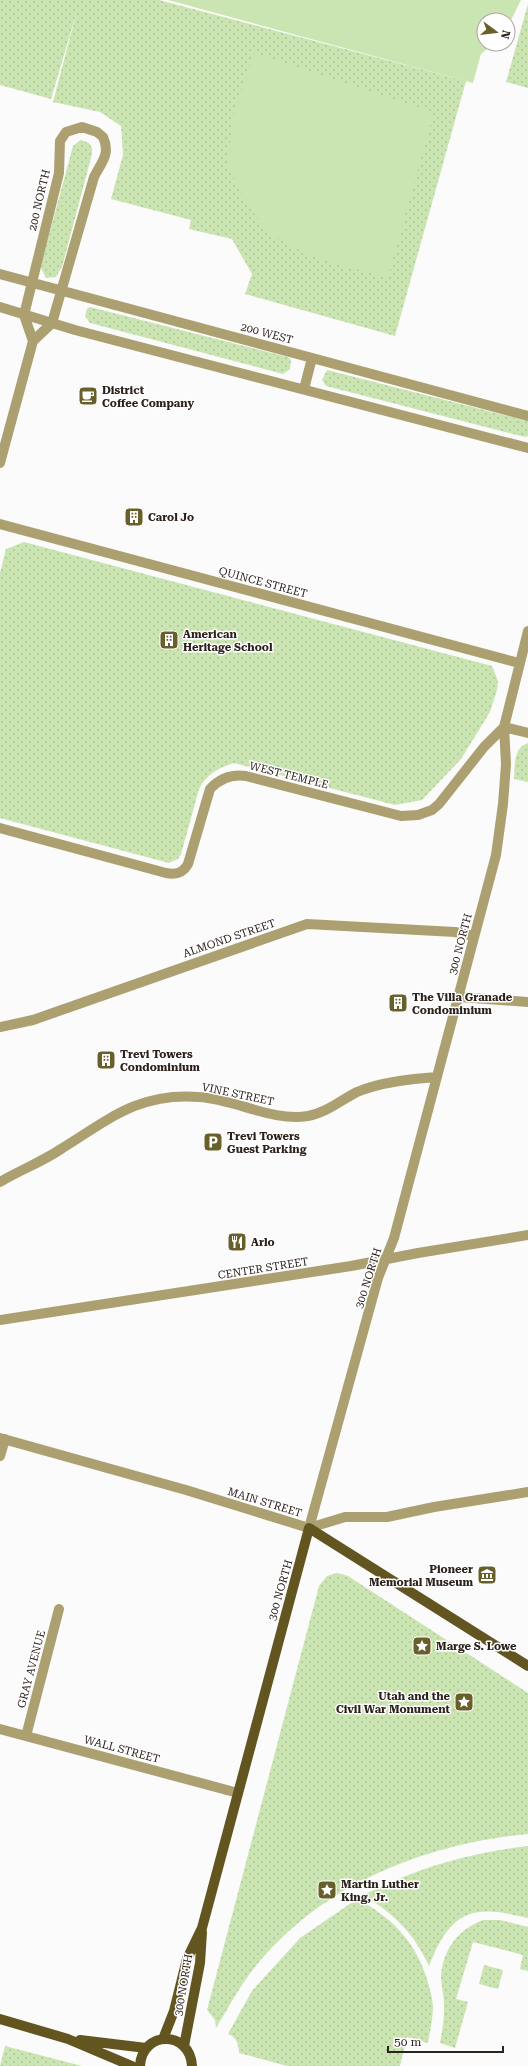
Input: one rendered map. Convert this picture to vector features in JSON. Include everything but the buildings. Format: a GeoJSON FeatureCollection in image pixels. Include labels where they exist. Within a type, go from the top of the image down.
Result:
{"type":"FeatureCollection","features":[{"type":"Feature","properties":{"kind":"main road"},"geometry":{"type":"LineString","coordinates":[[309,1528],[528,1666]]}},
{"type":"Feature","properties":{"kind":"main road","name":"300 NORTH"},"geometry":{"type":"LineString","coordinates":[[163,2039],[174,2011],[187,1959],[202,1928],[309,1528]]}},
{"type":"Feature","properties":{"kind":"main road","name":"300 NORTH"},"geometry":{"type":"LineString","coordinates":[[184,2046],[200,1963],[202,1928]]}},
{"type":"Feature","properties":{"kind":"main road"},"geometry":{"type":"LineString","coordinates":[[0,2019],[68,2039],[132,2066]]}},
{"type":"Feature","properties":{"kind":"main road"},"geometry":{"type":"LineString","coordinates":[[68,2039],[146,2048]]}},
{"type":"Feature","properties":{"kind":"main road"},"geometry":{"type":"LineString","coordinates":[[140,2066],[146,2048],[152,2043],[163,2039],[173,2040],[184,2046],[191,2056],[192,2066]]}},
{"type":"Feature","properties":{"kind":"street","name":"200 NORTH"},"geometry":{"type":"LineString","coordinates":[[24,315],[59,173],[60,141],[66,132],[74,128],[89,128],[103,137],[107,152],[94,177],[52,323]]}},
{"type":"Feature","properties":{"kind":"street","name":"200 WEST"},"geometry":{"type":"LineString","coordinates":[[0,274],[528,416]]}},
{"type":"Feature","properties":{"kind":"street"},"geometry":{"type":"LineString","coordinates":[[0,307],[52,323],[528,448]]}},
{"type":"Feature","properties":{"kind":"street"},"geometry":{"type":"LineString","coordinates":[[24,315],[33,341]]}},
{"type":"Feature","properties":{"kind":"street"},"geometry":{"type":"LineString","coordinates":[[0,463],[33,341],[52,323]]}},
{"type":"Feature","properties":{"kind":"street"},"geometry":{"type":"LineString","coordinates":[[304,389],[312,358]]}},
{"type":"Feature","properties":{"kind":"street","name":"QUINCE STREET"},"geometry":{"type":"LineString","coordinates":[[0,524],[519,662]]}},
{"type":"Feature","properties":{"kind":"street","name":"300 NORTH"},"geometry":{"type":"LineString","coordinates":[[309,1528],[378,1278],[394,1238],[459,997],[498,842],[506,764],[504,727],[519,662],[528,632]]}},
{"type":"Feature","properties":{"kind":"street"},"geometry":{"type":"LineString","coordinates":[[504,727],[528,733]]}},
{"type":"Feature","properties":{"kind":"street","name":"WEST TEMPLE"},"geometry":{"type":"LineString","coordinates":[[0,828],[166,873],[182,872],[188,864],[210,789],[224,778],[238,775],[246,776],[392,815],[418,815],[432,810],[439,804],[484,747],[504,727]]}},
{"type":"Feature","properties":{"kind":"street","name":"ALMOND STREET"},"geometry":{"type":"LineString","coordinates":[[0,1026],[34,1020],[307,924],[447,932],[474,936]]}},
{"type":"Feature","properties":{"kind":"street"},"geometry":{"type":"LineString","coordinates":[[459,997],[528,1002]]}},
{"type":"Feature","properties":{"kind":"street","name":"VINE STREET"},"geometry":{"type":"LineString","coordinates":[[0,1182],[61,1150],[119,1112],[162,1098],[209,1098],[280,1115],[299,1116],[320,1112],[370,1088],[437,1077]]}},
{"type":"Feature","properties":{"kind":"street","name":"CENTER STREET"},"geometry":{"type":"LineString","coordinates":[[0,1320],[351,1266],[528,1235]]}},
{"type":"Feature","properties":{"kind":"street"},"geometry":{"type":"LineString","coordinates":[[0,1456],[2,1438]]}},
{"type":"Feature","properties":{"kind":"street","name":"MAIN STREET"},"geometry":{"type":"LineString","coordinates":[[2,1438],[309,1528],[345,1517],[388,1517],[434,1507],[528,1492]]}},
{"type":"Feature","properties":{"kind":"street","name":"GRAY AVENUE"},"geometry":{"type":"LineString","coordinates":[[26,1736],[59,1609]]}},
{"type":"Feature","properties":{"kind":"street","name":"WALL STREET"},"geometry":{"type":"LineString","coordinates":[[0,1729],[238,1792]]}},
{"type":"Feature","properties":{"kind":"green space"},"geometry":{"type":"Polygon","coordinates":[[[0,0],[159,0],[466,81],[395,336],[245,294],[252,274],[232,239],[189,229],[191,220],[111,199],[123,155],[121,126],[100,112],[53,102],[77,11],[51,99],[0,85],[0,0]]]}},
{"type":"Feature","properties":{"kind":"green space"},"geometry":{"type":"Polygon","coordinates":[[[168,0],[521,0],[515,12],[476,12],[476,52],[483,52],[481,54],[473,83],[168,0]]]}},
{"type":"Feature","properties":{"kind":"green space"},"geometry":{"type":"Polygon","coordinates":[[[528,4],[528,88],[506,82],[514,52],[516,52],[516,47],[528,4]]]}},
{"type":"Feature","properties":{"kind":"green space"},"geometry":{"type":"Polygon","coordinates":[[[254,53],[434,112],[388,277],[339,265],[303,252],[270,234],[246,203],[228,166],[233,116],[254,53]]]}},
{"type":"Feature","properties":{"kind":"green space"},"geometry":{"type":"Polygon","coordinates":[[[81,140],[89,143],[92,148],[92,154],[62,267],[56,277],[46,278],[41,268],[42,261],[73,146],[81,140]]]}},
{"type":"Feature","properties":{"kind":"green space"},"geometry":{"type":"Polygon","coordinates":[[[90,307],[288,357],[291,360],[290,369],[283,374],[90,323],[85,316],[87,309],[90,307]]]}},
{"type":"Feature","properties":{"kind":"green space"},"geometry":{"type":"Polygon","coordinates":[[[327,370],[528,421],[528,436],[525,437],[326,386],[322,380],[327,370]]]}},
{"type":"Feature","properties":{"kind":"green space"},"geometry":{"type":"Polygon","coordinates":[[[24,542],[492,666],[498,681],[497,690],[490,712],[461,759],[422,800],[395,805],[234,763],[223,767],[209,776],[199,789],[181,854],[178,859],[169,863],[0,818],[0,573],[6,549],[24,542]]]}},
{"type":"Feature","properties":{"kind":"green space"},"geometry":{"type":"Polygon","coordinates":[[[528,743],[528,782],[514,779],[517,753],[523,745],[528,743]]]}},
{"type":"Feature","properties":{"kind":"green space"},"geometry":{"type":"Polygon","coordinates":[[[337,1573],[348,1576],[528,1693],[528,1834],[489,1839],[451,1847],[378,1873],[344,1891],[311,1913],[282,1938],[255,1967],[239,1989],[216,2028],[215,2020],[207,2010],[319,1586],[327,1576],[337,1573]]]}},
{"type":"Feature","properties":{"kind":"green space"},"geometry":{"type":"Polygon","coordinates":[[[528,1846],[528,1918],[492,1912],[478,1912],[466,1916],[455,1923],[446,1933],[437,1947],[429,1966],[417,1944],[402,1925],[384,1909],[363,1895],[424,1869],[443,1863],[483,1853],[528,1846]]]}},
{"type":"Feature","properties":{"kind":"green space"},"geometry":{"type":"Polygon","coordinates":[[[357,1899],[380,1913],[399,1930],[408,1940],[421,1963],[426,1976],[433,2006],[428,2043],[407,2037],[400,2066],[287,2066],[239,2053],[238,2045],[234,2037],[228,2034],[252,1991],[300,1938],[357,1899]]]}},
{"type":"Feature","properties":{"kind":"green space"},"geometry":{"type":"Polygon","coordinates":[[[483,1920],[500,1920],[528,1927],[528,1971],[520,1969],[523,1955],[473,1942],[456,1999],[468,2002],[455,2048],[440,2043],[444,2014],[441,1976],[442,1966],[454,1941],[467,1929],[483,1920]]]}},
{"type":"Feature","properties":{"kind":"green space"},"geometry":{"type":"Polygon","coordinates":[[[484,1965],[503,1970],[498,1989],[479,1984],[484,1965]]]}},
{"type":"Feature","properties":{"kind":"green space"},"geometry":{"type":"Polygon","coordinates":[[[5,2046],[82,2066],[0,2066],[5,2046]]]}},
{"type":"Feature","properties":{"kind":"place","name":"District Coffee Company"},"geometry":{"type":"Point","coordinates":[88,396]}},
{"type":"Feature","properties":{"kind":"place","name":"Carol Jo"},"geometry":{"type":"Point","coordinates":[134,517]}},
{"type":"Feature","properties":{"kind":"place","name":"American Heritage School"},"geometry":{"type":"Point","coordinates":[169,640]}},
{"type":"Feature","properties":{"kind":"place","name":"The Villa Granade Condominium"},"geometry":{"type":"Point","coordinates":[398,1003]}},
{"type":"Feature","properties":{"kind":"place","name":"Trevi Towers Condominium"},"geometry":{"type":"Point","coordinates":[106,1060]}},
{"type":"Feature","properties":{"kind":"place","name":"Trevi Towers Guest Parking"},"geometry":{"type":"Point","coordinates":[213,1142]}},
{"type":"Feature","properties":{"kind":"place","name":"Arlo"},"geometry":{"type":"Point","coordinates":[237,1242]}},
{"type":"Feature","properties":{"kind":"place","name":"Pioneer Memorial Museum"},"geometry":{"type":"Point","coordinates":[487,1575]}},
{"type":"Feature","properties":{"kind":"place","name":"Marge S. Lowe"},"geometry":{"type":"Point","coordinates":[422,1646]}},
{"type":"Feature","properties":{"kind":"place","name":"Utah and the Civil War Monument"},"geometry":{"type":"Point","coordinates":[464,1702]}},
{"type":"Feature","properties":{"kind":"place","name":"Martin Luther King, Jr."},"geometry":{"type":"Point","coordinates":[327,1890]}}]}
